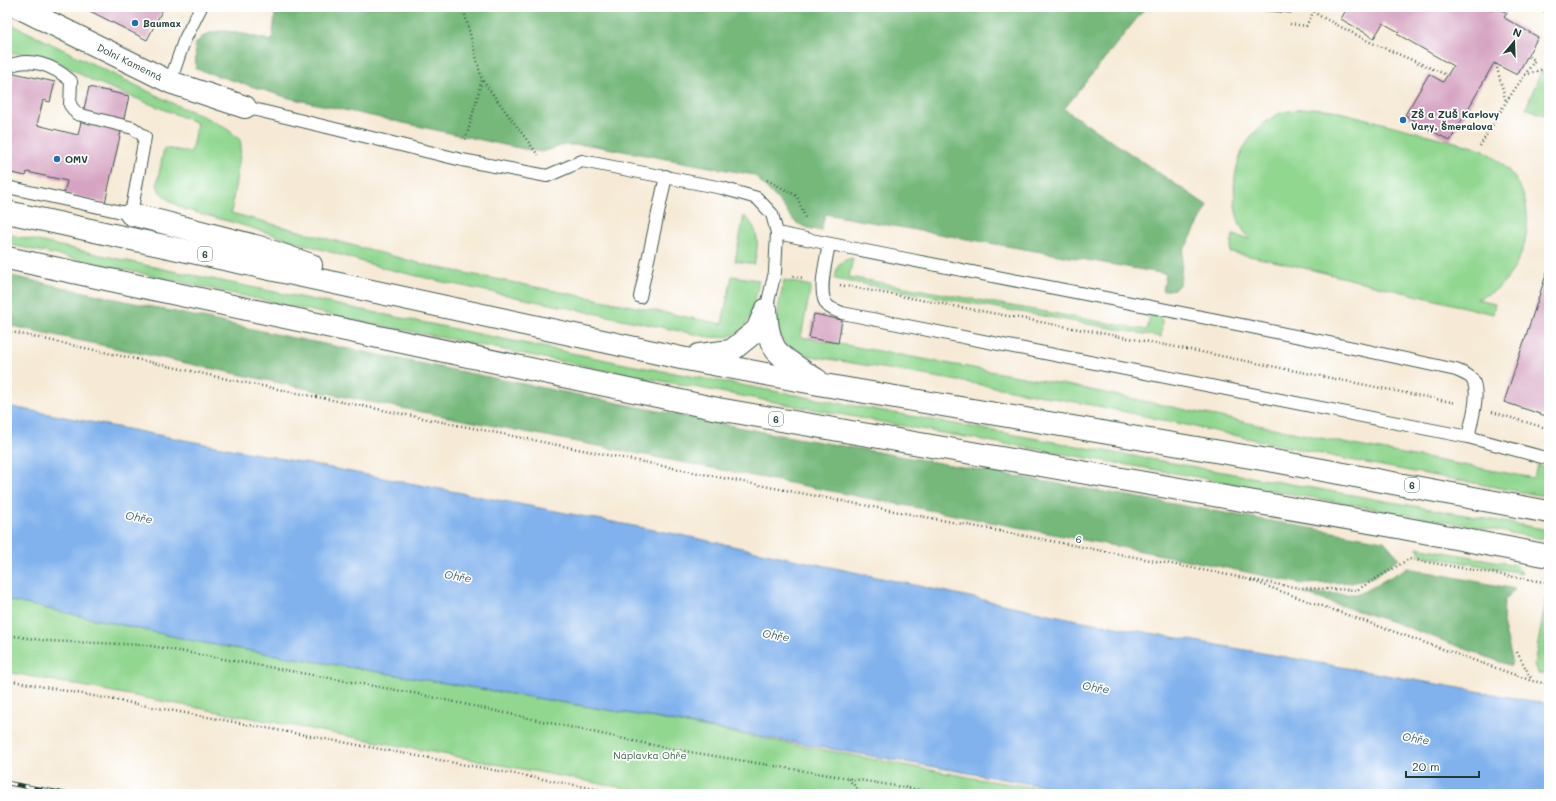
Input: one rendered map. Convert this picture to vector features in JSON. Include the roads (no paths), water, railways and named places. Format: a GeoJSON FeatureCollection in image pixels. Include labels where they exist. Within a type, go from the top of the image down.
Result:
{"type":"FeatureCollection","features":[{"type":"Feature","properties":{"kind":"main road","name":"Dolní Kamenná"},"geometry":{"type":"LineString","coordinates":[[18,7],[170,82],[245,107]]}},
{"type":"Feature","properties":{"kind":"main road","name":"6"},"geometry":{"type":"LineString","coordinates":[[7,212],[681,358],[824,385],[1274,460],[1549,512]]}},
{"type":"Feature","properties":{"kind":"main road"},"geometry":{"type":"LineString","coordinates":[[131,214],[259,247],[403,297]]}},
{"type":"Feature","properties":{"kind":"main road","name":"6"},"geometry":{"type":"LineString","coordinates":[[7,258],[718,409],[1392,526],[1549,556]]}},
{"type":"Feature","properties":{"kind":"main road"},"geometry":{"type":"LineString","coordinates":[[681,358],[731,351],[757,330],[766,310]]}},
{"type":"Feature","properties":{"kind":"main road"},"geometry":{"type":"LineString","coordinates":[[766,310],[768,332],[774,348],[791,363],[824,385]]}},
{"type":"Feature","properties":{"kind":"lane"},"geometry":{"type":"LineString","coordinates":[[170,82],[184,41],[201,7]]}},
{"type":"Feature","properties":{"kind":"lane"},"geometry":{"type":"LineString","coordinates":[[7,67],[15,63],[29,61],[41,64],[62,73],[70,80],[70,105],[77,114],[133,128],[145,137],[131,214],[7,187]]}},
{"type":"Feature","properties":{"kind":"lane"},"geometry":{"type":"LineString","coordinates":[[245,107],[462,160],[547,176],[582,161],[666,176],[722,188],[757,198],[772,214],[778,234],[775,272],[766,310]]}},
{"type":"Feature","properties":{"kind":"lane"},"geometry":{"type":"LineString","coordinates":[[640,297],[666,176]]}},
{"type":"Feature","properties":{"kind":"lane"},"geometry":{"type":"LineString","coordinates":[[778,234],[1189,313],[1336,343],[1456,370],[1471,378],[1476,386],[1475,407],[1468,438]]}},
{"type":"Feature","properties":{"kind":"lane"},"geometry":{"type":"LineString","coordinates":[[829,244],[822,281],[824,299],[828,306],[842,313],[1468,438],[1549,458]]}},
{"type":"Feature","properties":{"kind":"water","name":"Ohře"},"geometry":{"type":"Polygon","coordinates":[[[7,406],[686,536],[1077,620],[1549,704],[1549,794],[1088,794],[638,715],[204,643],[7,600],[7,406]]]}},
{"type":"Feature","properties":{"kind":"railway"},"geometry":{"type":"LineString","coordinates":[[7,783],[67,794]]}},
{"type":"Feature","properties":{"kind":"place","name":"Baumax"},"geometry":{"type":"Point","coordinates":[135,23]}},
{"type":"Feature","properties":{"kind":"place","name":"ZŠ a ZUŠ Karlovy Vary, Šmeralova"},"geometry":{"type":"Point","coordinates":[1403,120]}},
{"type":"Feature","properties":{"kind":"place","name":"OMV"},"geometry":{"type":"Point","coordinates":[57,159]}},
{"type":"Feature","properties":{"kind":"park label","name":"Náplavka Ohře"},"geometry":{"type":"Point","coordinates":[650,755]}}]}
